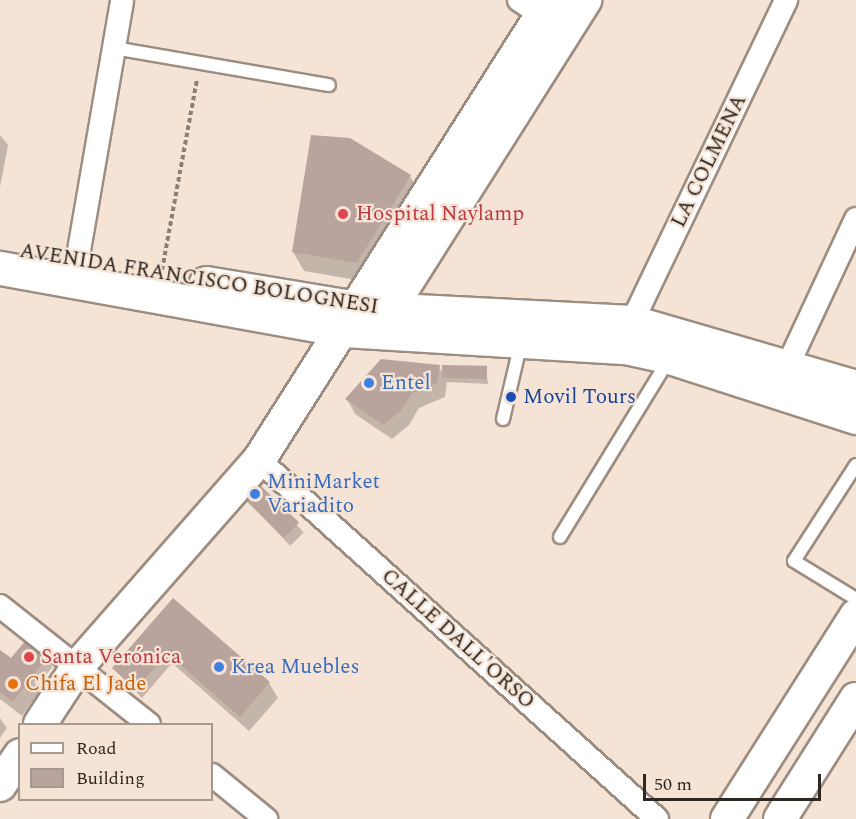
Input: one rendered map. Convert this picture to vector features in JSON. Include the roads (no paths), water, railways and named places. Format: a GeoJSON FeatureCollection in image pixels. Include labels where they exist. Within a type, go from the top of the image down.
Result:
{"type":"FeatureCollection","features":[{"type":"Feature","properties":{"kind":"main road"},"geometry":{"type":"LineString","coordinates":[[41,723],[78,666],[259,460],[367,320],[544,11],[585,0]]}},
{"type":"Feature","properties":{"kind":"main road","name":"AVENIDA FRANCISCO BOLOGNESI"},"geometry":{"type":"LineString","coordinates":[[0,247],[161,276],[367,320]]}},
{"type":"Feature","properties":{"kind":"main road","name":"AVENIDA FRANCISCO BOLOGNESI"},"geometry":{"type":"LineString","coordinates":[[0,268],[367,320],[524,328],[632,322],[788,365],[856,387]]}},
{"type":"Feature","properties":{"kind":"main road","name":"AVENIDA FRANCISCO BOLOGNESI"},"geometry":{"type":"LineString","coordinates":[[524,328],[670,357],[856,417]]}},
{"type":"Feature","properties":{"kind":"main road"},"geometry":{"type":"LineString","coordinates":[[728,819],[856,616]]}},
{"type":"Feature","properties":{"kind":"main road"},"geometry":{"type":"LineString","coordinates":[[780,819],[856,699]]}},
{"type":"Feature","properties":{"kind":"main road"},"geometry":{"type":"LineString","coordinates":[[0,785],[18,758]]}},
{"type":"Feature","properties":{"kind":"street","name":"LA COLMENA"},"geometry":{"type":"LineString","coordinates":[[632,322],[786,0]]}},
{"type":"Feature","properties":{"kind":"street"},"geometry":{"type":"LineString","coordinates":[[77,262],[122,2]]}},
{"type":"Feature","properties":{"kind":"street"},"geometry":{"type":"LineString","coordinates":[[788,365],[856,219]]}},
{"type":"Feature","properties":{"kind":"street","name":"CALLE DALL'ORSO"},"geometry":{"type":"LineString","coordinates":[[259,460],[657,819]]}},
{"type":"Feature","properties":{"kind":"street"},"geometry":{"type":"LineString","coordinates":[[0,606],[148,723]]}},
{"type":"Feature","properties":{"kind":"street"},"geometry":{"type":"LineString","coordinates":[[213,776],[266,819]]}},
{"type":"Feature","properties":{"kind":"lane"},"geometry":{"type":"LineString","coordinates":[[114,48],[329,85]]}},
{"type":"Feature","properties":{"kind":"lane"},"geometry":{"type":"LineString","coordinates":[[503,419],[524,328]]}},
{"type":"Feature","properties":{"kind":"lane"},"geometry":{"type":"LineString","coordinates":[[560,537],[670,357]]}},
{"type":"Feature","properties":{"kind":"lane"},"geometry":{"type":"LineString","coordinates":[[856,465],[794,561],[856,598]]}},
{"type":"Feature","properties":{"kind":"place","name":"Hospital Naylamp"},"geometry":{"type":"Point","coordinates":[343,214]}},
{"type":"Feature","properties":{"kind":"place","name":"Entel"},"geometry":{"type":"Point","coordinates":[369,383]}},
{"type":"Feature","properties":{"kind":"place","name":"Movil Tours"},"geometry":{"type":"Point","coordinates":[511,397]}},
{"type":"Feature","properties":{"kind":"place","name":"MiniMarket Variadito"},"geometry":{"type":"Point","coordinates":[255,494]}},
{"type":"Feature","properties":{"kind":"place","name":"Santa Verónica"},"geometry":{"type":"Point","coordinates":[29,657]}},
{"type":"Feature","properties":{"kind":"place","name":"Krea Muebles"},"geometry":{"type":"Point","coordinates":[219,667]}},
{"type":"Feature","properties":{"kind":"place","name":"Chifa El Jade"},"geometry":{"type":"Point","coordinates":[13,684]}}]}
